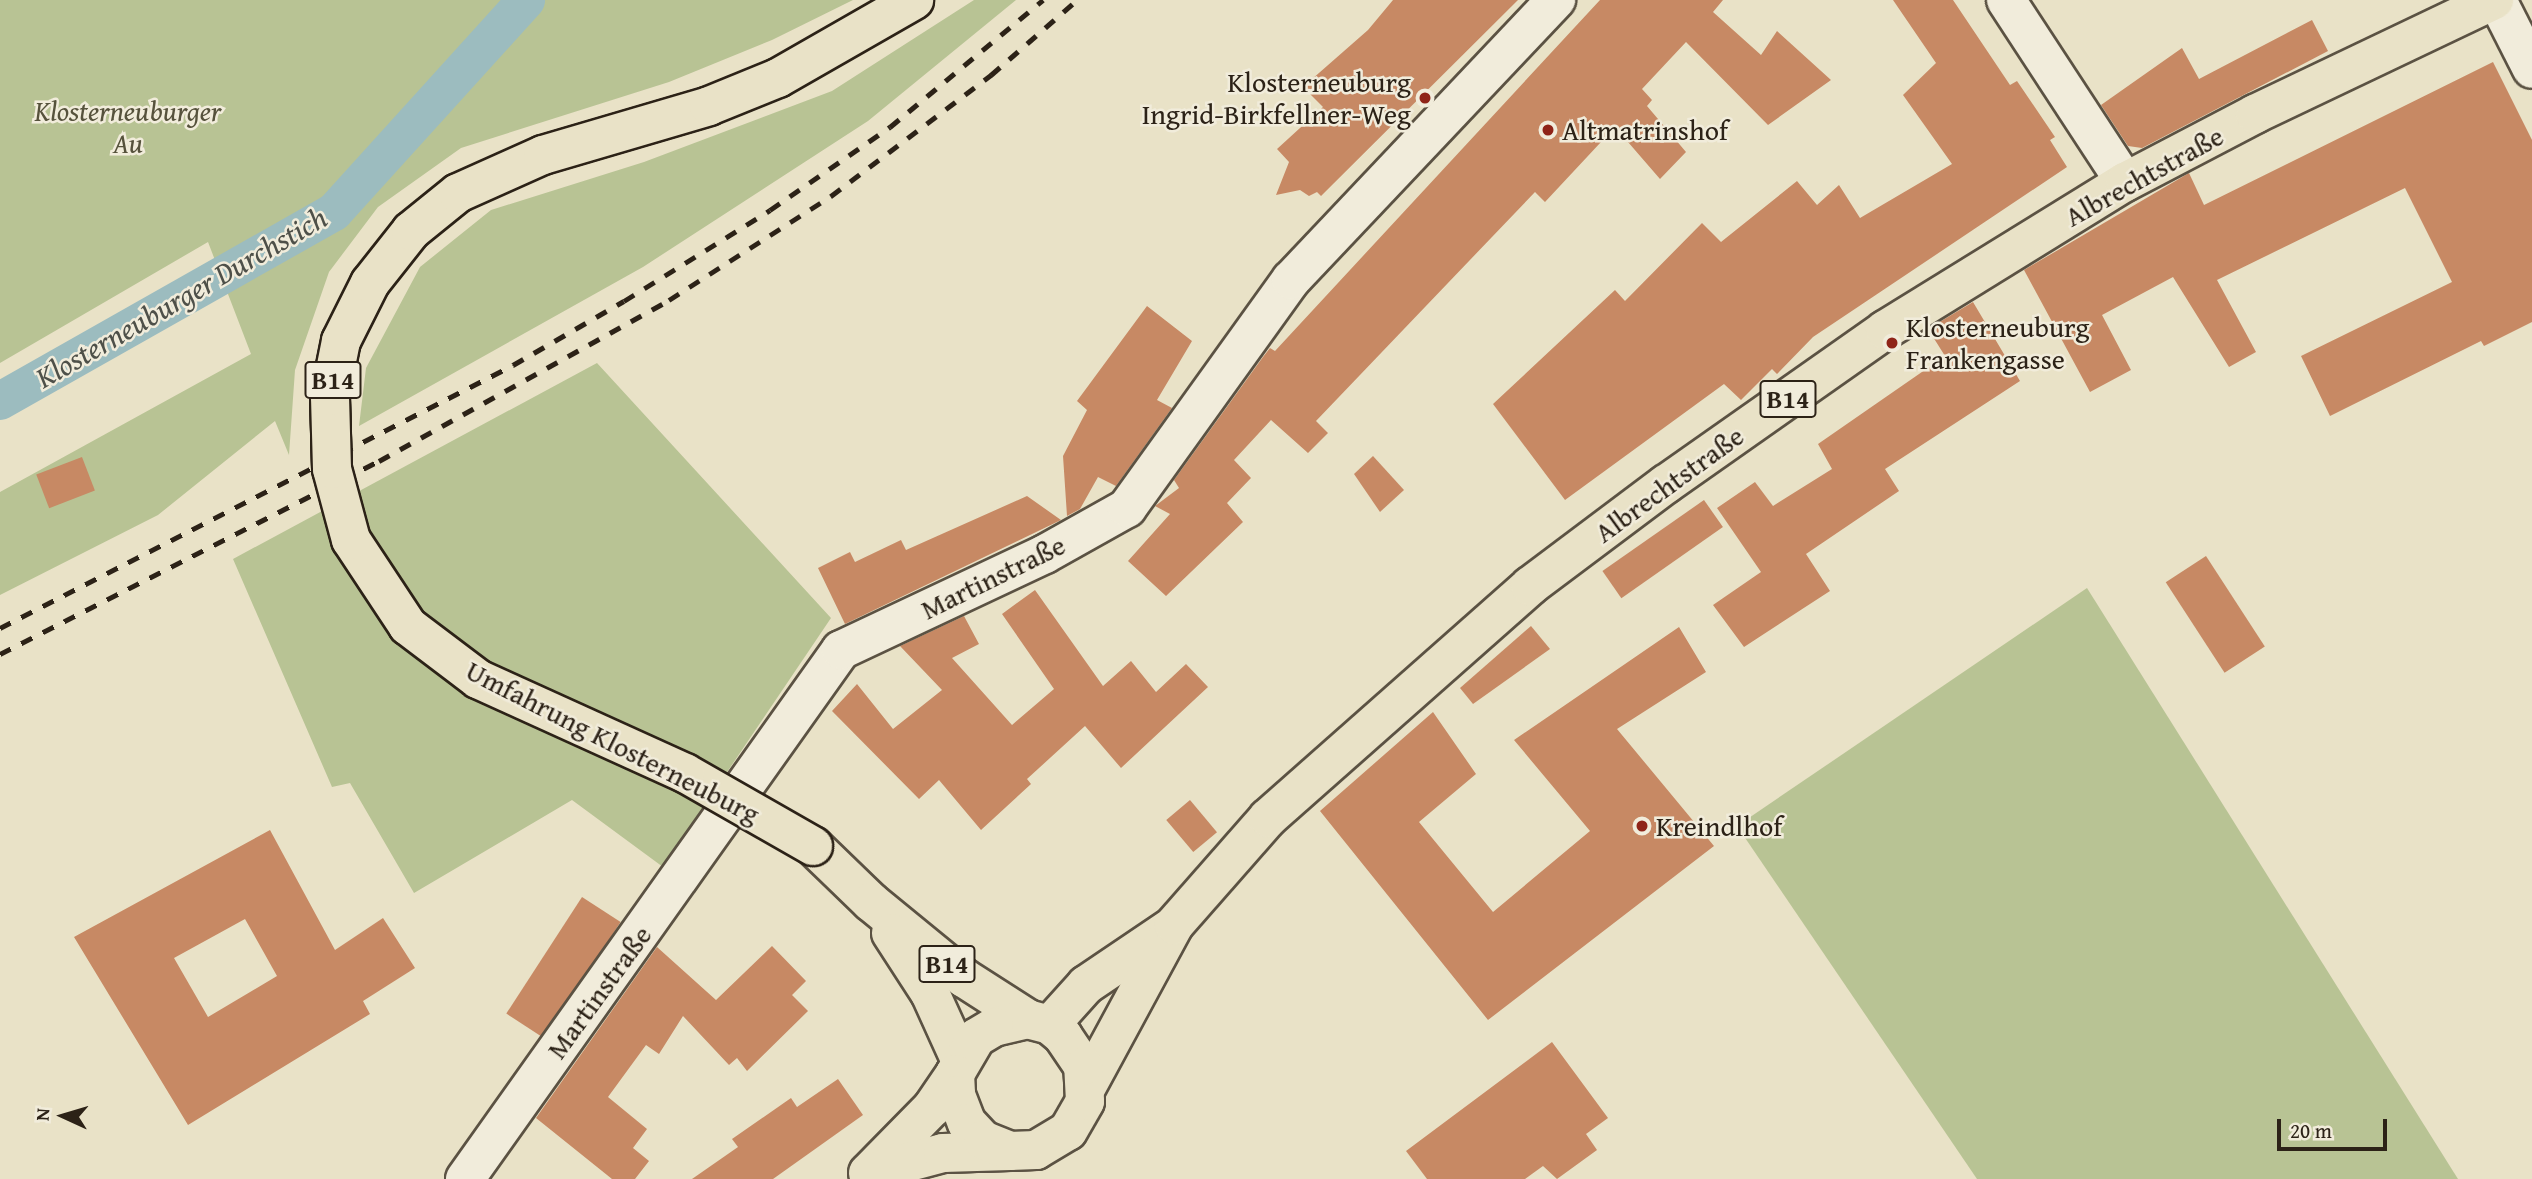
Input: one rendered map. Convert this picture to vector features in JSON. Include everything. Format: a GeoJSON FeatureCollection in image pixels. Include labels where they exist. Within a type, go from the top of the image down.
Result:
{"type":"FeatureCollection","features":[{"type":"Feature","properties":{"kind":"main road","name":"Umfahrung Klosterneuburg"},"geometry":{"type":"LineString","coordinates":[[914,0],[778,78],[709,106],[543,155],[458,193],[411,231],[370,283],[341,341],[330,396],[332,469],[351,540],[408,626],[478,679],[685,774],[813,846],[871,902],[964,978],[1039,1022]]}},
{"type":"Feature","properties":{"kind":"main road","name":"Albrechtstraße"},"geometry":{"type":"LineString","coordinates":[[1086,1088],[1174,925],[1268,818],[1530,586],[1666,484],[1885,330],[2125,182],[2255,114],[2496,0]]}},
{"type":"Feature","properties":{"kind":"main road","name":"Umfahrung Klosterneuburg"},"geometry":{"type":"LineString","coordinates":[[871,902],[930,993],[958,1066]]}},
{"type":"Feature","properties":{"kind":"main road","name":"Albrechtstraße"},"geometry":{"type":"LineString","coordinates":[[1039,1022],[1086,985],[1174,925]]}},
{"type":"Feature","properties":{"kind":"main road"},"geometry":{"type":"LineString","coordinates":[[863,1176],[932,1108],[976,1038],[994,1027],[1039,1022]]}},
{"type":"Feature","properties":{"kind":"main road","name":"B14"},"geometry":{"type":"LineString","coordinates":[[958,1066],[956,1095],[967,1123],[983,1140],[1010,1151],[1036,1150],[1058,1140],[1076,1122],[1086,1088],[1076,1051],[1039,1022]]}},
{"type":"Feature","properties":{"kind":"main road"},"geometry":{"type":"LineString","coordinates":[[863,1176],[943,1153],[1010,1151]]}},
{"type":"Feature","properties":{"kind":"street","name":"Martinstraße"},"geometry":{"type":"LineString","coordinates":[[465,1179],[841,650],[1045,554],[1127,508],[1291,280],[1556,0]]}},
{"type":"Feature","properties":{"kind":"street"},"geometry":{"type":"LineString","coordinates":[[2006,0],[2125,182]]}},
{"type":"Feature","properties":{"kind":"street"},"geometry":{"type":"LineString","coordinates":[[2496,0],[2532,69]]}},
{"type":"Feature","properties":{"kind":"green space","name":"Klosterneuburger Au"},"geometry":{"type":"Polygon","coordinates":[[[0,0],[853,0],[772,40],[669,82],[461,148],[378,207],[329,272],[295,370],[289,455],[275,421],[158,515],[0,595],[0,492],[251,354],[208,242],[0,363],[0,0]]]}},
{"type":"Feature","properties":{"kind":"green space"},"geometry":{"type":"Polygon","coordinates":[[[974,0],[1016,0],[868,121],[643,267],[359,426],[366,368],[420,267],[491,210],[644,162],[832,91],[974,0]]]}},
{"type":"Feature","properties":{"kind":"green space"},"geometry":{"type":"Polygon","coordinates":[[[597,363],[831,618],[663,867],[572,800],[414,893],[350,783],[332,787],[233,559],[597,363]]]}},
{"type":"Feature","properties":{"kind":"green space"},"geometry":{"type":"Polygon","coordinates":[[[2087,588],[2458,1179],[1977,1179],[1737,826],[2087,588]]]}},
{"type":"Feature","properties":{"kind":"building"},"geometry":{"type":"Polygon","coordinates":[[[1393,0],[1518,0],[1321,196],[1317,192],[1309,196],[1300,190],[1276,195],[1289,162],[1277,149],[1323,107],[1303,87],[1368,30],[1393,0]]]}},
{"type":"Feature","properties":{"kind":"building"},"geometry":{"type":"Polygon","coordinates":[[[1600,0],[1723,0],[1713,12],[1761,55],[1777,31],[1831,80],[1768,125],[1686,42],[1642,89],[1652,100],[1647,106],[1686,152],[1660,179],[1615,127],[1545,202],[1535,192],[1316,421],[1328,433],[1308,453],[1271,420],[1234,460],[1251,478],[1227,503],[1243,522],[1166,596],[1128,561],[1170,514],[1155,506],[1179,488],[1174,480],[1263,357],[1270,348],[1275,351],[1600,0]]]}},
{"type":"Feature","properties":{"kind":"building"},"geometry":{"type":"Polygon","coordinates":[[[1893,0],[1953,0],[2010,85],[2017,81],[2055,137],[2050,140],[2067,167],[1813,337],[1777,374],[1772,369],[1741,400],[1724,384],[1565,500],[1493,404],[1615,290],[1625,301],[1702,223],[1721,242],[1797,181],[1817,205],[1839,185],[1860,218],[1952,164],[1903,95],[1936,63],[1893,0]]]}},
{"type":"Feature","properties":{"kind":"building"},"geometry":{"type":"Polygon","coordinates":[[[2312,20],[2328,51],[2142,148],[2128,146],[2101,105],[2182,48],[2199,79],[2312,20]]]}},
{"type":"Feature","properties":{"kind":"building"},"geometry":{"type":"Polygon","coordinates":[[[2493,62],[2532,140],[2532,322],[2484,346],[2481,341],[2330,416],[2301,356],[2452,282],[2405,188],[2217,280],[2256,352],[2229,367],[2173,277],[2102,315],[2131,370],[2090,392],[2024,270],[2189,173],[2204,205],[2493,62]]]}},
{"type":"Feature","properties":{"kind":"building"},"geometry":{"type":"Polygon","coordinates":[[[1973,302],[2020,381],[1885,469],[1899,491],[1806,554],[1830,591],[1744,647],[1713,605],[1761,572],[1717,508],[1755,482],[1773,506],[1832,469],[1818,444],[1945,356],[1928,329],[1973,302]]]}},
{"type":"Feature","properties":{"kind":"building"},"geometry":{"type":"Polygon","coordinates":[[[1147,306],[1192,341],[1157,400],[1172,408],[1116,486],[1098,477],[1080,509],[1067,516],[1063,456],[1087,410],[1077,401],[1147,306]]]}},
{"type":"Feature","properties":{"kind":"building"},"geometry":{"type":"Polygon","coordinates":[[[1373,456],[1404,490],[1380,512],[1354,474],[1373,456]]]}},
{"type":"Feature","properties":{"kind":"building"},"geometry":{"type":"Polygon","coordinates":[[[82,457],[95,491],[49,508],[36,475],[82,457]]]}},
{"type":"Feature","properties":{"kind":"building"},"geometry":{"type":"Polygon","coordinates":[[[1027,496],[1061,520],[845,624],[818,568],[850,552],[855,562],[901,540],[906,550],[1027,496]]]}},
{"type":"Feature","properties":{"kind":"building"},"geometry":{"type":"Polygon","coordinates":[[[1704,500],[1723,527],[1621,598],[1602,571],[1704,500]]]}},
{"type":"Feature","properties":{"kind":"building"},"geometry":{"type":"Polygon","coordinates":[[[2206,556],[2265,647],[2225,673],[2166,582],[2206,556]]]}},
{"type":"Feature","properties":{"kind":"building"},"geometry":{"type":"Polygon","coordinates":[[[1035,590],[1103,686],[1131,661],[1156,692],[1186,664],[1208,687],[1121,768],[1085,726],[1027,779],[1031,784],[981,830],[939,780],[919,799],[832,711],[857,684],[893,729],[942,690],[900,646],[964,616],[979,644],[952,658],[1012,725],[1054,689],[1002,614],[1035,590]]]}},
{"type":"Feature","properties":{"kind":"building"},"geometry":{"type":"Polygon","coordinates":[[[1531,626],[1550,649],[1473,704],[1460,688],[1531,626]]]}},
{"type":"Feature","properties":{"kind":"building","name":"Kreindlhof"},"geometry":{"type":"Polygon","coordinates":[[[1679,627],[1706,672],[1617,729],[1714,846],[1488,1020],[1320,811],[1433,712],[1476,774],[1419,822],[1493,912],[1590,831],[1514,740],[1679,627]]]}},
{"type":"Feature","properties":{"kind":"building"},"geometry":{"type":"Polygon","coordinates":[[[1190,800],[1217,832],[1193,852],[1166,820],[1190,800]]]}},
{"type":"Feature","properties":{"kind":"building"},"geometry":{"type":"Polygon","coordinates":[[[270,830],[335,950],[383,918],[415,968],[363,1001],[370,1014],[188,1125],[74,937],[270,830]],[[245,919],[174,958],[208,1017],[277,976],[245,919]]]}},
{"type":"Feature","properties":{"kind":"building"},"geometry":{"type":"Polygon","coordinates":[[[582,897],[621,922],[545,1039],[506,1014],[582,897]]]}},
{"type":"Feature","properties":{"kind":"building"},"geometry":{"type":"Polygon","coordinates":[[[772,946],[806,981],[792,995],[808,1011],[747,1071],[737,1058],[729,1065],[683,1016],[659,1054],[646,1045],[608,1097],[647,1129],[633,1148],[649,1161],[635,1179],[612,1179],[536,1118],[657,947],[716,1000],[772,946]]]}},
{"type":"Feature","properties":{"kind":"building"},"geometry":{"type":"Polygon","coordinates":[[[1552,1042],[1608,1118],[1586,1134],[1597,1150],[1557,1179],[1543,1166],[1525,1179],[1427,1179],[1406,1151],[1552,1042]]]}},
{"type":"Feature","properties":{"kind":"building"},"geometry":{"type":"Polygon","coordinates":[[[838,1079],[863,1115],[773,1179],[692,1179],[738,1147],[732,1139],[791,1098],[797,1107],[838,1079]]]}},
{"type":"Feature","properties":{"kind":"waterway","name":"Klosterneuburger Durchstich"},"geometry":{"type":"LineString","coordinates":[[0,401],[334,212],[526,0]]}},
{"type":"Feature","properties":{"kind":"railway"},"geometry":{"type":"LineString","coordinates":[[0,628],[513,365],[624,301],[770,210],[890,127],[1043,0]]}},
{"type":"Feature","properties":{"kind":"railway"},"geometry":{"type":"LineString","coordinates":[[0,654],[379,461],[669,300],[831,196],[991,75],[1077,0]]}},
{"type":"Feature","properties":{"kind":"place","name":"Klosterneuburg Ingrid-Birkfellner-Weg"},"geometry":{"type":"Point","coordinates":[1425,98]}},
{"type":"Feature","properties":{"kind":"place","name":"Altmatrinshof"},"geometry":{"type":"Point","coordinates":[1548,130]}},
{"type":"Feature","properties":{"kind":"place","name":"Klosterneuburg Frankengasse"},"geometry":{"type":"Point","coordinates":[1892,343]}},
{"type":"Feature","properties":{"kind":"place","name":"Kreindlhof"},"geometry":{"type":"Point","coordinates":[1642,826]}}]}
